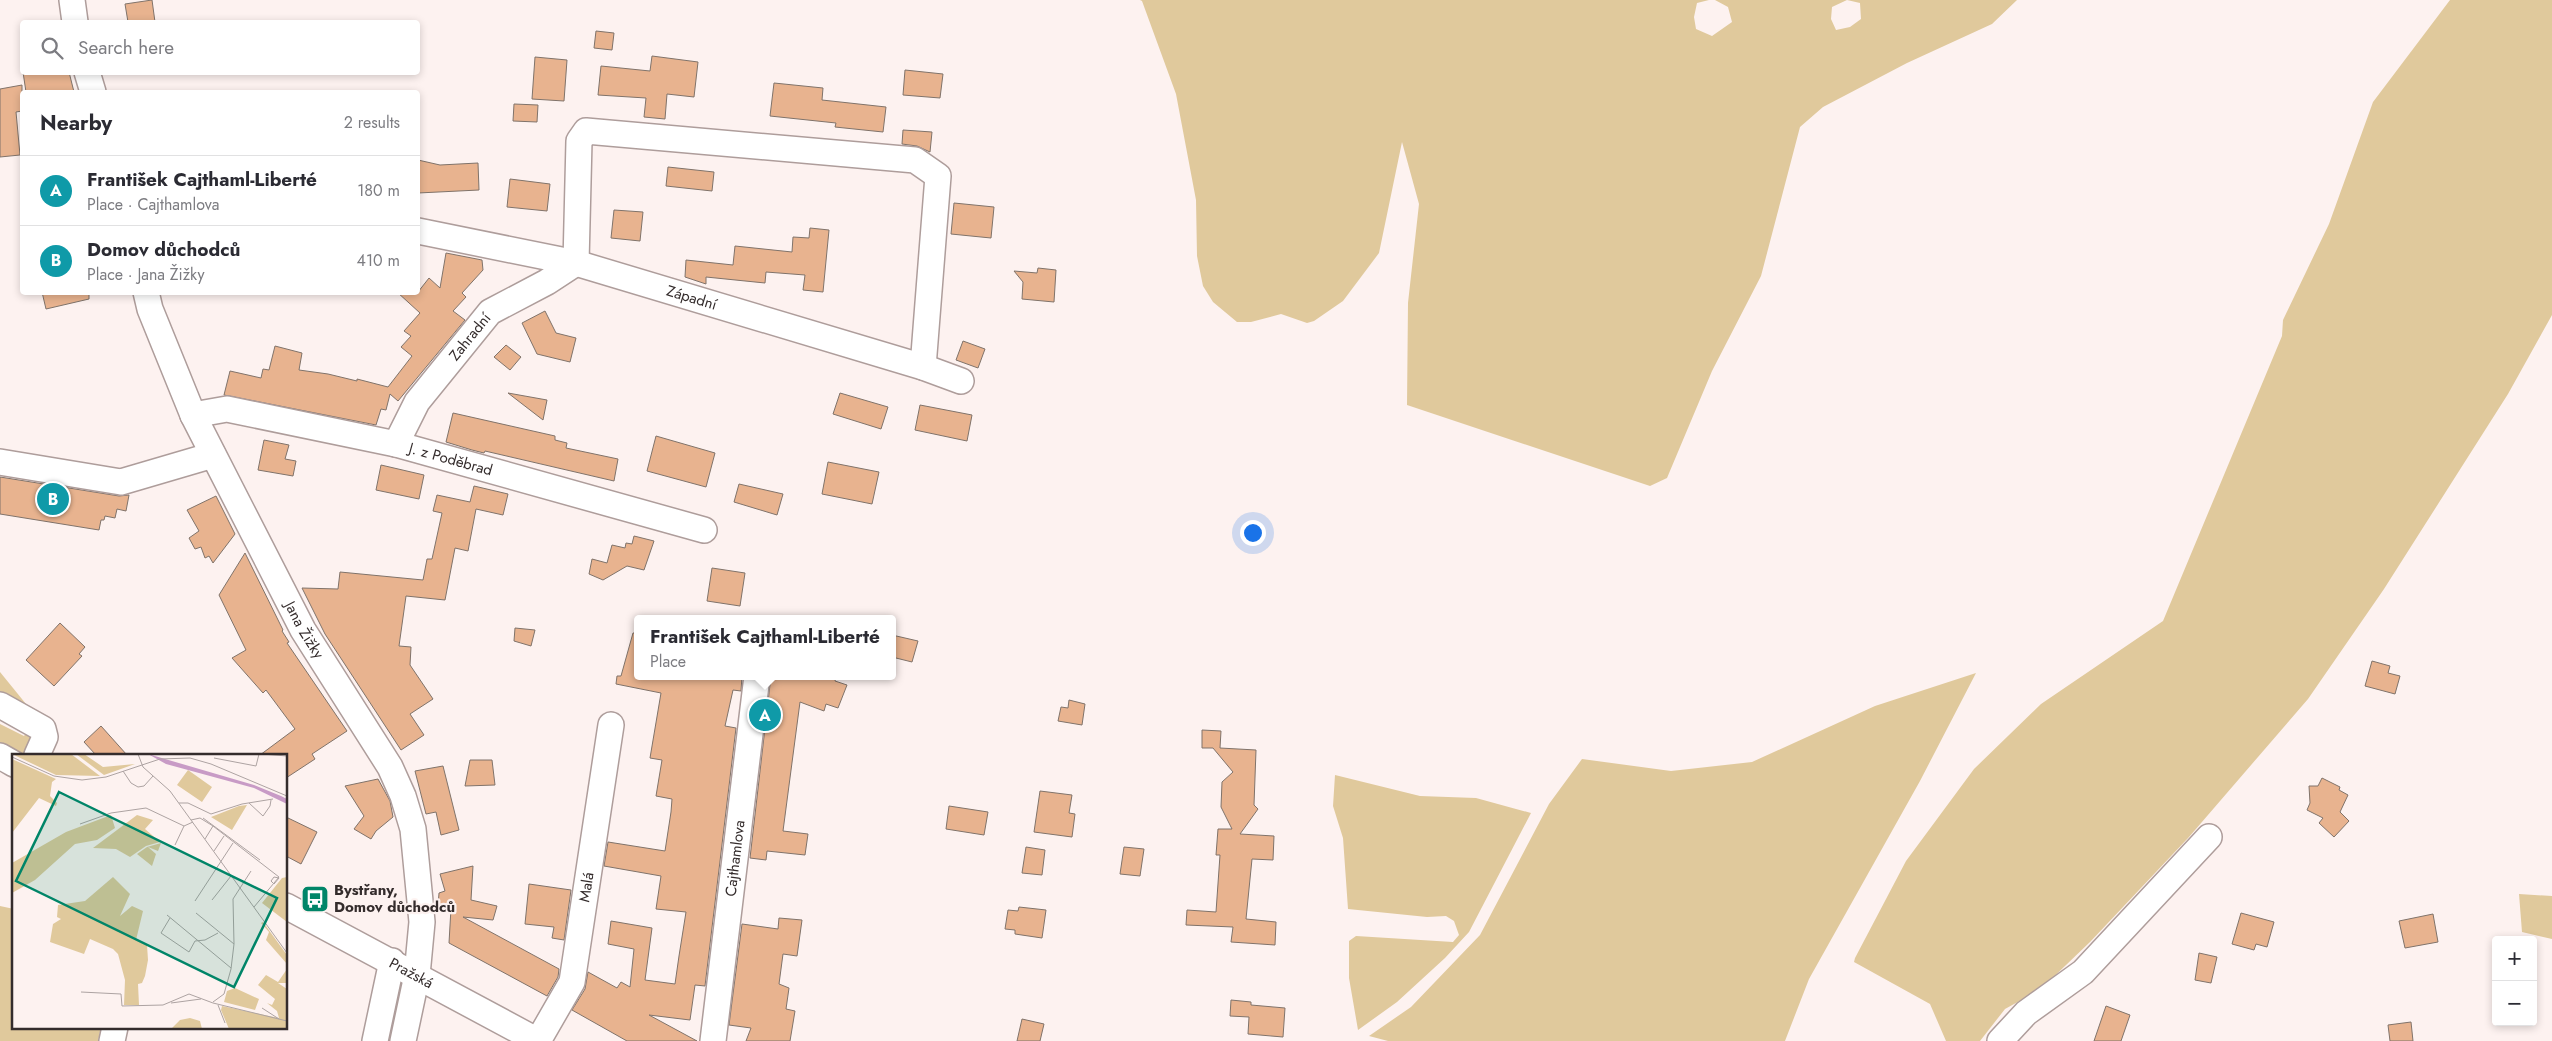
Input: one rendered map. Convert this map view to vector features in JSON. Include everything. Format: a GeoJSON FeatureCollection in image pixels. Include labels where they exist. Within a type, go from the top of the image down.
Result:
{"type":"FeatureCollection","features":[{"type":"Feature","properties":{"kind":"street"},"geometry":{"type":"LineString","coordinates":[[72,0],[75,20]]}},
{"type":"Feature","properties":{"kind":"street"},"geometry":{"type":"LineString","coordinates":[[88,75],[92,90]]}},
{"type":"Feature","properties":{"kind":"street"},"geometry":{"type":"LineString","coordinates":[[576,263],[578,141],[586,131],[915,160],[938,176],[923,367]]}},
{"type":"Feature","properties":{"kind":"street","name":"Západní"},"geometry":{"type":"LineString","coordinates":[[420,231],[576,263],[923,367],[961,381]]}},
{"type":"Feature","properties":{"kind":"street","name":"Zahradní"},"geometry":{"type":"LineString","coordinates":[[396,444],[417,402],[490,312],[546,282],[576,263]]}},
{"type":"Feature","properties":{"kind":"street","name":"Jana Žižky"},"geometry":{"type":"LineString","coordinates":[[147,295],[150,309],[193,415],[213,455],[303,630],[390,767],[403,796],[413,829],[422,922],[417,975],[403,1041]]}},
{"type":"Feature","properties":{"kind":"street","name":"J. z Poděbrad"},"geometry":{"type":"LineString","coordinates":[[193,415],[227,409],[396,444],[704,530]]}},
{"type":"Feature","properties":{"kind":"street"},"geometry":{"type":"LineString","coordinates":[[0,462],[121,482],[213,455]]}},
{"type":"Feature","properties":{"kind":"street","name":"Cajthamlova"},"geometry":{"type":"LineString","coordinates":[[713,1041],[757,680]]}},
{"type":"Feature","properties":{"kind":"street"},"geometry":{"type":"LineString","coordinates":[[0,705],[44,728],[45,737],[37,754]]}},
{"type":"Feature","properties":{"kind":"street","name":"Malá"},"geometry":{"type":"LineString","coordinates":[[538,1041],[572,982],[611,725]]}},
{"type":"Feature","properties":{"kind":"street"},"geometry":{"type":"LineString","coordinates":[[0,756],[12,763]]}},
{"type":"Feature","properties":{"kind":"street"},"geometry":{"type":"LineString","coordinates":[[2000,1041],[2026,1013],[2083,972],[2209,837]]}},
{"type":"Feature","properties":{"kind":"street","name":"Pražská"},"geometry":{"type":"LineString","coordinates":[[288,907],[392,961],[538,1041]]}},
{"type":"Feature","properties":{"kind":"street"},"geometry":{"type":"LineString","coordinates":[[374,1041],[392,961]]}},
{"type":"Feature","properties":{"kind":"street"},"geometry":{"type":"LineString","coordinates":[[112,1041],[115,1028]]}},
{"type":"Feature","properties":{"kind":"shaded area"},"geometry":{"type":"Polygon","coordinates":[[[1140,0],[1709,0],[1697,3],[1694,17],[1696,29],[1712,36],[1732,22],[1728,7],[1715,0],[1847,0],[2017,0],[1992,24],[1907,63],[1823,107],[1800,127],[1761,276],[1712,371],[1667,478],[1650,486],[1407,405],[1408,303],[1419,204],[1402,142],[1379,253],[1343,301],[1314,321],[1307,323],[1281,314],[1251,322],[1237,322],[1213,302],[1203,286],[1197,256],[1196,200],[1176,94],[1142,1],[1140,0]],[[1847,0],[1832,7],[1831,19],[1836,30],[1850,27],[1861,19],[1860,3],[1847,0]]]}},
{"type":"Feature","properties":{"kind":"shaded area"},"geometry":{"type":"Polygon","coordinates":[[[2450,0],[2552,0],[2552,315],[2508,394],[2384,589],[2308,699],[2189,837],[2090,942],[2041,989],[2005,1009],[1980,1041],[1946,1041],[1930,1004],[1854,962],[1855,958],[1906,861],[1974,769],[2041,704],[2163,621],[2282,336],[2283,320],[2329,224],[2373,102],[2450,0]]]}},
{"type":"Feature","properties":{"kind":"shaded area"},"geometry":{"type":"Polygon","coordinates":[[[0,672],[26,704],[21,708],[0,698],[0,672]]]}},
{"type":"Feature","properties":{"kind":"shaded area"},"geometry":{"type":"Polygon","coordinates":[[[1976,673],[1920,781],[1809,979],[1785,1041],[1388,1041],[1369,1036],[1411,1007],[1480,935],[1549,804],[1582,759],[1671,771],[1752,762],[1875,706],[1976,673]]]}},
{"type":"Feature","properties":{"kind":"shaded area"},"geometry":{"type":"Polygon","coordinates":[[[0,724],[24,736],[30,728],[36,745],[22,754],[15,754],[0,746],[0,724]]]}},
{"type":"Feature","properties":{"kind":"shaded area"},"geometry":{"type":"Polygon","coordinates":[[[1335,775],[1420,796],[1476,798],[1531,813],[1469,932],[1445,958],[1397,1002],[1358,1030],[1349,978],[1349,941],[1356,936],[1453,942],[1459,935],[1454,921],[1446,916],[1427,917],[1348,909],[1343,838],[1333,806],[1335,775]]]}},
{"type":"Feature","properties":{"kind":"shaded area"},"geometry":{"type":"Polygon","coordinates":[[[2519,894],[2552,896],[2552,939],[2522,932],[2519,894]]]}},
{"type":"Feature","properties":{"kind":"shaded area"},"geometry":{"type":"Polygon","coordinates":[[[0,906],[12,909],[12,1028],[101,1028],[98,1041],[0,1041],[0,906]]]}},
{"type":"Feature","properties":{"kind":"building"},"geometry":{"type":"Polygon","coordinates":[[[152,0],[155,20],[128,20],[125,4],[152,0]]]}},
{"type":"Feature","properties":{"kind":"building"},"geometry":{"type":"Polygon","coordinates":[[[596,31],[614,33],[612,50],[594,48],[596,31]]]}},
{"type":"Feature","properties":{"kind":"building"},"geometry":{"type":"Polygon","coordinates":[[[652,56],[698,62],[694,97],[667,94],[665,119],[644,117],[646,98],[598,95],[601,66],[650,71],[652,56]]]}},
{"type":"Feature","properties":{"kind":"building"},"geometry":{"type":"Polygon","coordinates":[[[535,57],[567,60],[564,101],[532,99],[535,57]]]}},
{"type":"Feature","properties":{"kind":"building"},"geometry":{"type":"Polygon","coordinates":[[[905,70],[943,74],[940,98],[903,95],[905,70]]]}},
{"type":"Feature","properties":{"kind":"building"},"geometry":{"type":"Polygon","coordinates":[[[23,75],[70,75],[74,90],[26,90],[23,75]]]}},
{"type":"Feature","properties":{"kind":"building"},"geometry":{"type":"Polygon","coordinates":[[[774,83],[823,88],[822,100],[886,107],[883,132],[835,127],[836,123],[770,116],[774,83]]]}},
{"type":"Feature","properties":{"kind":"building"},"geometry":{"type":"Polygon","coordinates":[[[22,85],[22,90],[20,90],[20,111],[16,112],[20,155],[0,157],[0,89],[22,85]]]}},
{"type":"Feature","properties":{"kind":"building"},"geometry":{"type":"Polygon","coordinates":[[[514,104],[538,105],[537,122],[513,121],[514,104]]]}},
{"type":"Feature","properties":{"kind":"building"},"geometry":{"type":"Polygon","coordinates":[[[903,130],[932,132],[930,152],[917,146],[902,144],[903,130]]]}},
{"type":"Feature","properties":{"kind":"building"},"geometry":{"type":"Polygon","coordinates":[[[420,160],[440,165],[478,163],[479,190],[420,193],[420,160]]]}},
{"type":"Feature","properties":{"kind":"building"},"geometry":{"type":"Polygon","coordinates":[[[668,167],[714,172],[712,191],[666,186],[668,167]]]}},
{"type":"Feature","properties":{"kind":"building"},"geometry":{"type":"Polygon","coordinates":[[[510,179],[550,184],[547,211],[507,207],[510,179]]]}},
{"type":"Feature","properties":{"kind":"building"},"geometry":{"type":"Polygon","coordinates":[[[954,203],[994,207],[991,238],[951,234],[954,203]]]}},
{"type":"Feature","properties":{"kind":"building"},"geometry":{"type":"Polygon","coordinates":[[[614,210],[643,212],[640,241],[611,238],[614,210]]]}},
{"type":"Feature","properties":{"kind":"building"},"geometry":{"type":"Polygon","coordinates":[[[810,228],[829,230],[823,292],[803,290],[805,275],[766,272],[765,283],[706,277],[706,284],[685,277],[686,260],[733,265],[735,246],[792,252],[793,237],[809,238],[810,228]]]}},
{"type":"Feature","properties":{"kind":"building"},"geometry":{"type":"Polygon","coordinates":[[[446,253],[482,260],[483,270],[462,293],[466,297],[453,311],[465,320],[398,401],[390,394],[386,410],[381,409],[376,425],[224,395],[230,371],[261,378],[263,369],[269,370],[275,346],[302,353],[299,370],[357,381],[357,379],[388,387],[412,356],[401,347],[411,336],[404,331],[420,313],[400,295],[420,295],[420,289],[429,278],[440,288],[446,253]]]}},
{"type":"Feature","properties":{"kind":"building"},"geometry":{"type":"Polygon","coordinates":[[[1038,268],[1056,270],[1054,302],[1022,299],[1023,282],[1014,271],[1037,273],[1038,268]]]}},
{"type":"Feature","properties":{"kind":"building"},"geometry":{"type":"Polygon","coordinates":[[[43,295],[89,295],[89,299],[46,309],[43,295]]]}},
{"type":"Feature","properties":{"kind":"building"},"geometry":{"type":"Polygon","coordinates":[[[545,311],[556,333],[576,338],[570,362],[537,354],[522,323],[545,311]]]}},
{"type":"Feature","properties":{"kind":"building"},"geometry":{"type":"Polygon","coordinates":[[[963,341],[985,349],[978,368],[956,360],[963,341]]]}},
{"type":"Feature","properties":{"kind":"building"},"geometry":{"type":"Polygon","coordinates":[[[506,345],[521,357],[510,370],[494,357],[506,345]]]}},
{"type":"Feature","properties":{"kind":"building"},"geometry":{"type":"Polygon","coordinates":[[[508,393],[547,400],[543,420],[508,393]]]}},
{"type":"Feature","properties":{"kind":"building"},"geometry":{"type":"Polygon","coordinates":[[[840,393],[888,407],[881,429],[833,414],[840,393]]]}},
{"type":"Feature","properties":{"kind":"building"},"geometry":{"type":"Polygon","coordinates":[[[920,405],[972,415],[967,441],[915,430],[920,405]]]}},
{"type":"Feature","properties":{"kind":"building"},"geometry":{"type":"Polygon","coordinates":[[[453,413],[555,436],[555,440],[567,443],[566,448],[618,459],[614,481],[485,451],[484,453],[446,442],[453,413]]]}},
{"type":"Feature","properties":{"kind":"building"},"geometry":{"type":"Polygon","coordinates":[[[656,436],[715,453],[706,487],[647,471],[656,436]]]}},
{"type":"Feature","properties":{"kind":"building"},"geometry":{"type":"Polygon","coordinates":[[[264,440],[289,445],[285,459],[296,461],[293,476],[258,470],[264,440]]]}},
{"type":"Feature","properties":{"kind":"building"},"geometry":{"type":"Polygon","coordinates":[[[828,462],[879,472],[872,504],[822,494],[828,462]]]}},
{"type":"Feature","properties":{"kind":"building"},"geometry":{"type":"Polygon","coordinates":[[[381,465],[424,475],[419,499],[376,490],[381,465]]]}},
{"type":"Feature","properties":{"kind":"building"},"geometry":{"type":"Polygon","coordinates":[[[0,477],[119,496],[129,495],[126,511],[117,509],[115,518],[105,516],[104,520],[101,520],[99,530],[0,514],[0,477]]]}},
{"type":"Feature","properties":{"kind":"building"},"geometry":{"type":"Polygon","coordinates":[[[739,484],[783,494],[777,515],[734,502],[739,484]]]}},
{"type":"Feature","properties":{"kind":"building"},"geometry":{"type":"Polygon","coordinates":[[[474,486],[508,494],[503,515],[476,509],[468,551],[455,548],[445,600],[406,596],[399,646],[411,647],[410,665],[433,699],[410,714],[424,735],[401,750],[325,634],[302,588],[338,589],[340,572],[423,580],[427,559],[432,559],[442,513],[433,511],[437,495],[470,502],[474,486]]]}},
{"type":"Feature","properties":{"kind":"building"},"geometry":{"type":"Polygon","coordinates":[[[216,496],[235,534],[213,563],[209,556],[205,558],[201,547],[195,549],[189,538],[199,531],[187,510],[216,496]]]}},
{"type":"Feature","properties":{"kind":"building"},"geometry":{"type":"Polygon","coordinates":[[[634,536],[654,541],[644,570],[627,566],[603,580],[589,574],[592,559],[607,563],[612,545],[625,548],[626,543],[632,544],[634,536]]]}},
{"type":"Feature","properties":{"kind":"building"},"geometry":{"type":"Polygon","coordinates":[[[245,553],[289,642],[287,643],[347,731],[312,754],[315,759],[288,777],[288,754],[261,754],[295,729],[266,690],[263,693],[232,658],[246,650],[219,595],[245,553]]]}},
{"type":"Feature","properties":{"kind":"building"},"geometry":{"type":"Polygon","coordinates":[[[712,568],[745,573],[740,606],[707,601],[712,568]]]}},
{"type":"Feature","properties":{"kind":"building"},"geometry":{"type":"Polygon","coordinates":[[[60,623],[85,647],[79,654],[82,656],[54,686],[26,660],[60,623]]]}},
{"type":"Feature","properties":{"kind":"building"},"geometry":{"type":"Polygon","coordinates":[[[515,628],[535,630],[531,646],[514,641],[515,628]]]}},
{"type":"Feature","properties":{"kind":"building"},"geometry":{"type":"Polygon","coordinates":[[[634,633],[634,680],[742,680],[741,691],[733,690],[725,726],[736,728],[705,986],[695,985],[690,1020],[649,1015],[697,1041],[627,1041],[572,1010],[585,989],[588,972],[617,988],[621,982],[630,987],[634,949],[608,944],[611,921],[652,928],[645,980],[675,984],[686,912],[656,909],[661,876],[604,866],[608,842],[665,851],[671,812],[672,799],[656,796],[662,760],[650,758],[661,693],[616,684],[617,676],[621,676],[634,633]]]}},
{"type":"Feature","properties":{"kind":"building"},"geometry":{"type":"Polygon","coordinates":[[[896,636],[918,641],[912,662],[896,658],[896,636]]]}},
{"type":"Feature","properties":{"kind":"building"},"geometry":{"type":"Polygon","coordinates":[[[2372,661],[2390,666],[2388,673],[2400,676],[2395,694],[2365,686],[2372,661]]]}},
{"type":"Feature","properties":{"kind":"building"},"geometry":{"type":"Polygon","coordinates":[[[771,680],[835,680],[847,685],[838,708],[826,704],[824,711],[800,702],[783,831],[808,834],[805,855],[767,851],[766,860],[750,858],[771,680]]]}},
{"type":"Feature","properties":{"kind":"building"},"geometry":{"type":"Polygon","coordinates":[[[1069,700],[1085,704],[1082,725],[1058,721],[1061,707],[1068,708],[1069,700]]]}},
{"type":"Feature","properties":{"kind":"building"},"geometry":{"type":"Polygon","coordinates":[[[101,726],[126,754],[95,754],[84,742],[101,726]]]}},
{"type":"Feature","properties":{"kind":"building"},"geometry":{"type":"Polygon","coordinates":[[[1202,730],[1221,731],[1220,748],[1256,750],[1254,805],[1258,809],[1240,834],[1274,836],[1273,860],[1252,859],[1246,919],[1276,922],[1275,945],[1231,942],[1233,927],[1186,925],[1187,910],[1216,912],[1220,855],[1216,855],[1218,829],[1232,829],[1221,807],[1222,782],[1233,772],[1213,748],[1202,748],[1202,730]]]}},
{"type":"Feature","properties":{"kind":"building"},"geometry":{"type":"Polygon","coordinates":[[[470,760],[492,760],[495,785],[465,786],[470,760]]]}},
{"type":"Feature","properties":{"kind":"building"},"geometry":{"type":"Polygon","coordinates":[[[443,766],[459,830],[441,835],[436,812],[426,814],[415,771],[443,766]]]}},
{"type":"Feature","properties":{"kind":"building"},"geometry":{"type":"Polygon","coordinates":[[[2322,778],[2340,787],[2339,790],[2348,795],[2340,812],[2349,821],[2334,837],[2319,823],[2323,818],[2307,810],[2310,803],[2309,786],[2318,786],[2322,778]]]}},
{"type":"Feature","properties":{"kind":"building"},"geometry":{"type":"Polygon","coordinates":[[[378,779],[390,801],[393,817],[376,831],[371,839],[354,829],[364,816],[345,786],[378,779]]]}},
{"type":"Feature","properties":{"kind":"building"},"geometry":{"type":"Polygon","coordinates":[[[1040,791],[1072,795],[1069,813],[1075,814],[1072,837],[1034,832],[1040,791]]]}},
{"type":"Feature","properties":{"kind":"building"},"geometry":{"type":"Polygon","coordinates":[[[949,806],[988,812],[984,835],[946,829],[949,806]]]}},
{"type":"Feature","properties":{"kind":"building"},"geometry":{"type":"Polygon","coordinates":[[[288,818],[317,832],[301,864],[288,857],[288,818]]]}},
{"type":"Feature","properties":{"kind":"building"},"geometry":{"type":"Polygon","coordinates":[[[1026,847],[1045,850],[1042,875],[1022,873],[1026,847]]]}},
{"type":"Feature","properties":{"kind":"building"},"geometry":{"type":"Polygon","coordinates":[[[1124,847],[1144,849],[1140,876],[1120,874],[1124,847]]]}},
{"type":"Feature","properties":{"kind":"building"},"geometry":{"type":"Polygon","coordinates":[[[473,866],[471,900],[497,906],[493,920],[463,917],[559,969],[558,977],[547,996],[449,943],[451,908],[438,906],[439,893],[445,891],[440,874],[473,866]]]}},
{"type":"Feature","properties":{"kind":"building"},"geometry":{"type":"Polygon","coordinates":[[[529,884],[571,890],[564,940],[552,938],[554,927],[525,924],[529,884]]]}},
{"type":"Feature","properties":{"kind":"building"},"geometry":{"type":"Polygon","coordinates":[[[1019,907],[1046,910],[1042,938],[1015,934],[1015,930],[1005,929],[1008,910],[1018,911],[1019,907]]]}},
{"type":"Feature","properties":{"kind":"building"},"geometry":{"type":"Polygon","coordinates":[[[2241,913],[2274,922],[2267,947],[2256,944],[2254,950],[2232,944],[2241,913]]]}},
{"type":"Feature","properties":{"kind":"building"},"geometry":{"type":"Polygon","coordinates":[[[2433,914],[2438,942],[2405,948],[2399,921],[2433,914]]]}},
{"type":"Feature","properties":{"kind":"building"},"geometry":{"type":"Polygon","coordinates":[[[779,918],[802,920],[797,956],[783,954],[779,984],[789,988],[786,1009],[795,1011],[790,1041],[746,1041],[751,1028],[729,1025],[742,924],[778,929],[779,918]]]}},
{"type":"Feature","properties":{"kind":"building"},"geometry":{"type":"Polygon","coordinates":[[[2199,953],[2217,957],[2211,983],[2195,980],[2199,953]]]}},
{"type":"Feature","properties":{"kind":"building"},"geometry":{"type":"Polygon","coordinates":[[[1231,1000],[1251,1002],[1251,1005],[1285,1008],[1283,1037],[1248,1034],[1249,1017],[1230,1016],[1231,1000]]]}},
{"type":"Feature","properties":{"kind":"building"},"geometry":{"type":"Polygon","coordinates":[[[2106,1006],[2130,1015],[2121,1041],[2094,1041],[2106,1006]]]}},
{"type":"Feature","properties":{"kind":"building"},"geometry":{"type":"Polygon","coordinates":[[[1022,1019],[1044,1024],[1040,1041],[1017,1041],[1022,1019]]]}},
{"type":"Feature","properties":{"kind":"building"},"geometry":{"type":"Polygon","coordinates":[[[2411,1022],[2413,1041],[2390,1041],[2388,1025],[2411,1022]]]}},
{"type":"Feature","properties":{"kind":"place","name":"Domov důchodců"},"geometry":{"type":"Point","coordinates":[53,499]}},
{"type":"Feature","properties":{"kind":"place","name":"František Cajthaml-Liberté"},"geometry":{"type":"Point","coordinates":[765,715]}},
{"type":"Feature","properties":{"kind":"place","name":"Bystřany, Domov důchodců"},"geometry":{"type":"Point","coordinates":[315,899]}}]}
